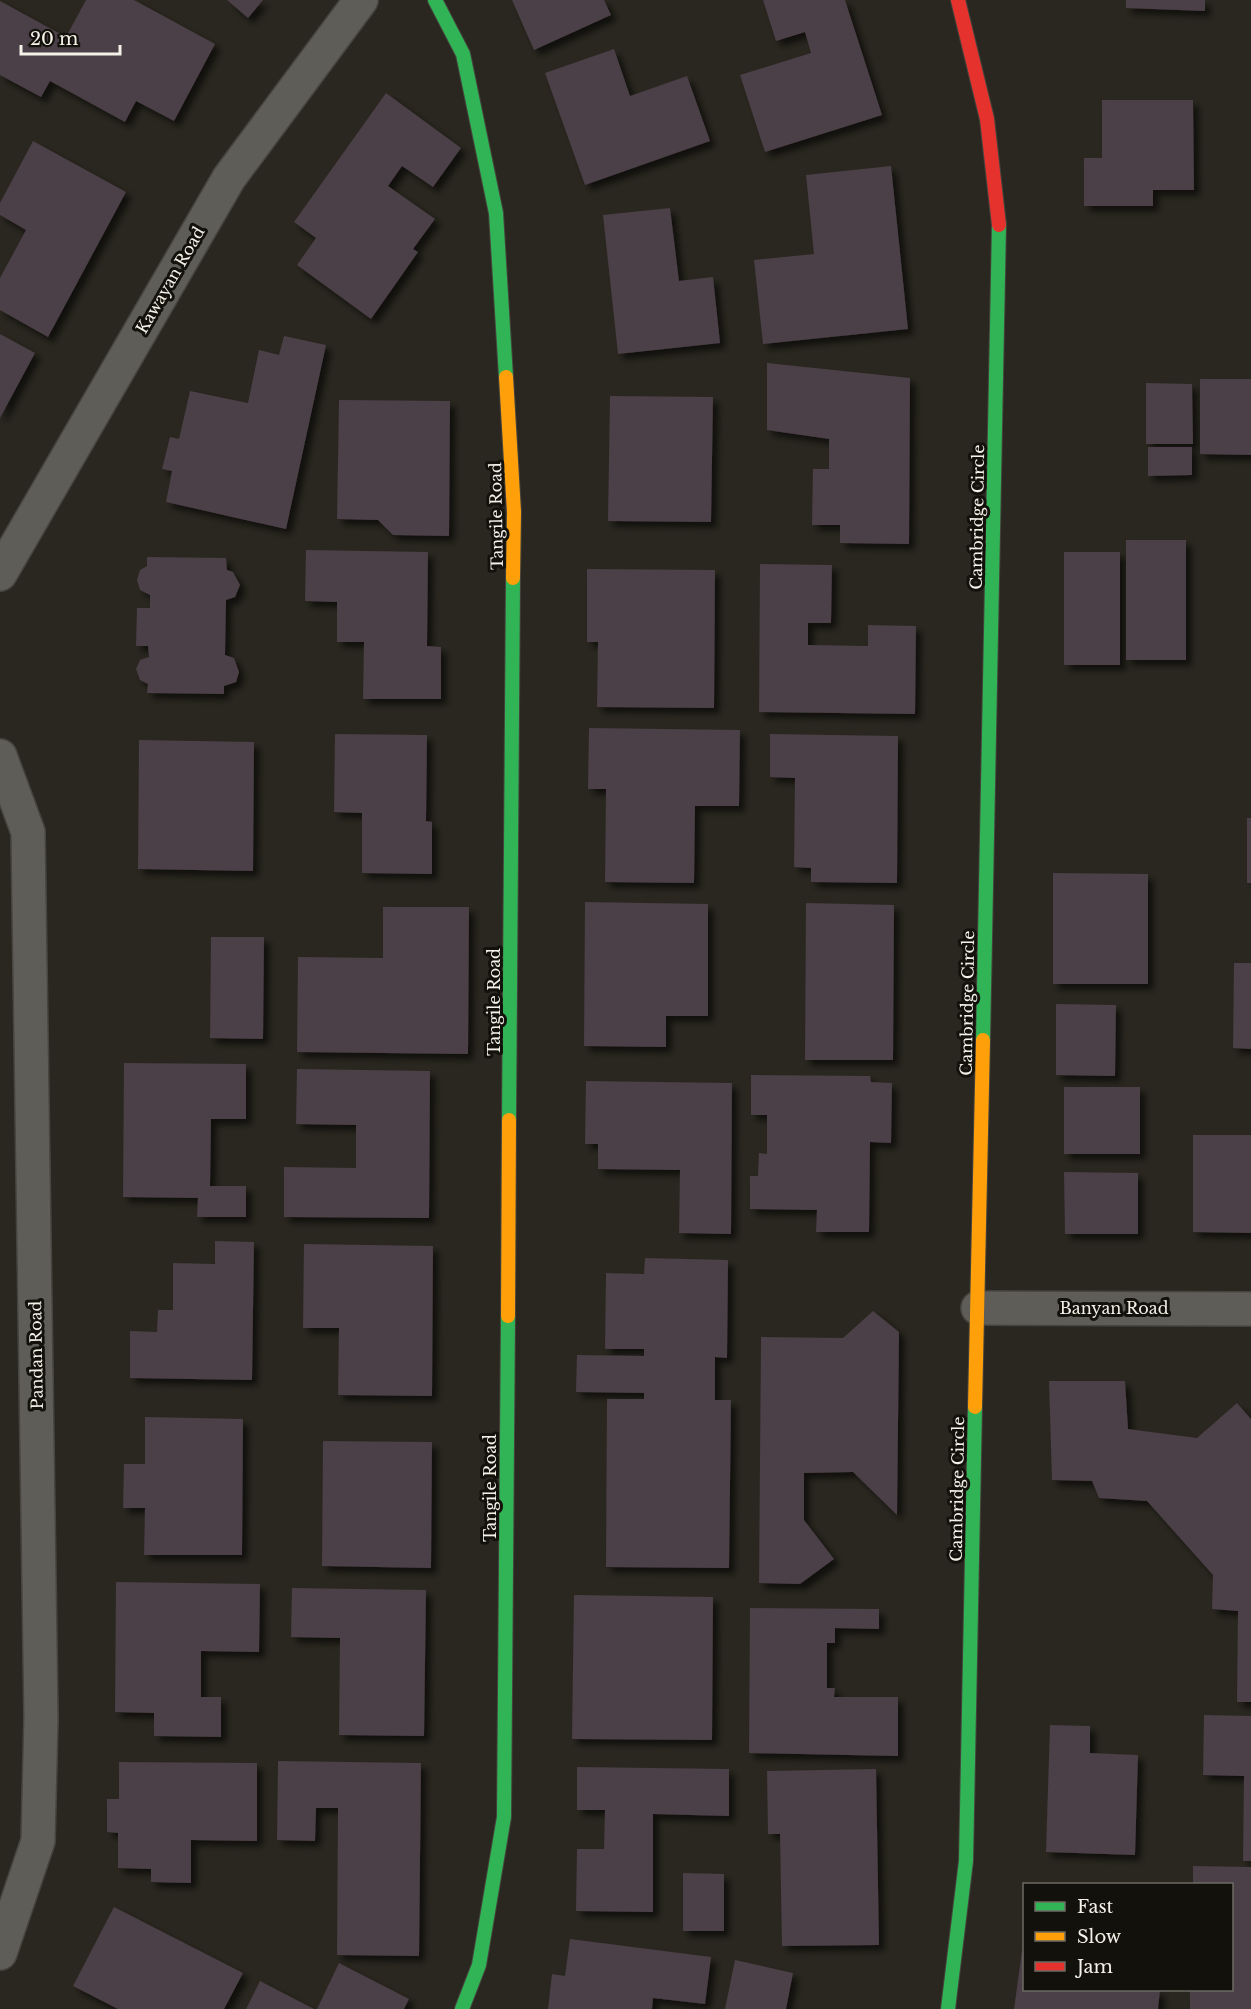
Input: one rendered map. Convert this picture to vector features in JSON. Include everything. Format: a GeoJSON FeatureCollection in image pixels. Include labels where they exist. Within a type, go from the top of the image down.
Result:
{"type":"FeatureCollection","features":[{"type":"Feature","properties":{"kind":"street","name":"Kawayan Road"},"geometry":{"type":"LineString","coordinates":[[0,574],[229,178],[361,0]]}},
{"type":"Feature","properties":{"kind":"street","name":"Tangile Road"},"geometry":{"type":"LineString","coordinates":[[435,0],[463,54],[496,213],[514,512],[504,1817],[479,1965],[462,2009]]}},
{"type":"Feature","properties":{"kind":"street","name":"Cambridge Circle"},"geometry":{"type":"LineString","coordinates":[[948,2009],[966,1861],[999,225],[987,120],[958,0]]}},
{"type":"Feature","properties":{"kind":"street","name":"Pandan Road"},"geometry":{"type":"LineString","coordinates":[[0,756],[28,832],[41,1718],[38,1841],[0,1953]]}},
{"type":"Feature","properties":{"kind":"street","name":"Banyan Road"},"geometry":{"type":"LineString","coordinates":[[978,1308],[1251,1309]]}},
{"type":"Feature","properties":{"kind":"building"},"geometry":{"type":"Polygon","coordinates":[[[86,0],[134,0],[215,44],[174,121],[136,101],[125,122],[50,81],[41,97],[0,75],[0,1],[66,37],[86,0]]]}},
{"type":"Feature","properties":{"kind":"building"},"geometry":{"type":"Polygon","coordinates":[[[227,0],[263,0],[248,18],[227,0]]]}},
{"type":"Feature","properties":{"kind":"building"},"geometry":{"type":"Polygon","coordinates":[[[512,0],[604,0],[611,15],[534,50],[512,0]]]}},
{"type":"Feature","properties":{"kind":"building"},"geometry":{"type":"Polygon","coordinates":[[[763,0],[845,0],[882,115],[765,152],[740,75],[811,53],[805,32],[776,41],[763,0]]]}},
{"type":"Feature","properties":{"kind":"building"},"geometry":{"type":"Polygon","coordinates":[[[1126,0],[1205,0],[1205,11],[1126,8],[1126,0]]]}},
{"type":"Feature","properties":{"kind":"building"},"geometry":{"type":"Polygon","coordinates":[[[614,49],[630,96],[687,76],[710,141],[585,185],[545,73],[614,49]]]}},
{"type":"Feature","properties":{"kind":"building"},"geometry":{"type":"Polygon","coordinates":[[[386,93],[461,148],[433,187],[402,166],[388,186],[435,219],[413,249],[418,252],[371,319],[297,265],[316,238],[294,222],[386,93]]]}},
{"type":"Feature","properties":{"kind":"building"},"geometry":{"type":"Polygon","coordinates":[[[1102,100],[1193,100],[1194,190],[1153,190],[1153,206],[1084,206],[1084,158],[1102,158],[1102,100]]]}},
{"type":"Feature","properties":{"kind":"building"},"geometry":{"type":"Polygon","coordinates":[[[33,141],[126,192],[48,337],[0,310],[0,278],[26,230],[0,215],[0,203],[33,141]]]}},
{"type":"Feature","properties":{"kind":"building"},"geometry":{"type":"Polygon","coordinates":[[[891,166],[908,329],[763,344],[754,260],[814,254],[806,175],[891,166]]]}},
{"type":"Feature","properties":{"kind":"building"},"geometry":{"type":"Polygon","coordinates":[[[670,208],[679,281],[713,277],[720,343],[618,354],[603,215],[670,208]]]}},
{"type":"Feature","properties":{"kind":"building"},"geometry":{"type":"Polygon","coordinates":[[[0,334],[35,353],[0,418],[0,334]]]}},
{"type":"Feature","properties":{"kind":"building"},"geometry":{"type":"Polygon","coordinates":[[[284,336],[326,345],[286,529],[166,502],[172,471],[162,469],[170,437],[179,439],[190,391],[248,403],[259,350],[279,355],[284,336]]]}},
{"type":"Feature","properties":{"kind":"building"},"geometry":{"type":"Polygon","coordinates":[[[767,363],[910,378],[909,544],[840,543],[840,525],[812,525],[813,469],[829,469],[829,439],[767,430],[767,363]]]}},
{"type":"Feature","properties":{"kind":"building"},"geometry":{"type":"Polygon","coordinates":[[[1200,379],[1251,379],[1251,455],[1200,454],[1200,379]]]}},
{"type":"Feature","properties":{"kind":"building"},"geometry":{"type":"Polygon","coordinates":[[[1146,383],[1192,384],[1193,444],[1146,444],[1146,383]]]}},
{"type":"Feature","properties":{"kind":"building"},"geometry":{"type":"Polygon","coordinates":[[[610,396],[713,397],[711,522],[608,521],[610,396]]]}},
{"type":"Feature","properties":{"kind":"building"},"geometry":{"type":"Polygon","coordinates":[[[339,400],[450,401],[449,536],[393,535],[378,520],[337,519],[339,400]]]}},
{"type":"Feature","properties":{"kind":"building"},"geometry":{"type":"Polygon","coordinates":[[[1148,447],[1192,447],[1192,475],[1148,476],[1148,447]]]}},
{"type":"Feature","properties":{"kind":"building"},"geometry":{"type":"Polygon","coordinates":[[[1126,540],[1186,540],[1186,660],[1126,660],[1126,540]]]}},
{"type":"Feature","properties":{"kind":"building"},"geometry":{"type":"Polygon","coordinates":[[[306,550],[428,552],[427,646],[441,647],[441,699],[363,699],[364,642],[337,642],[337,602],[305,601],[306,550]]]}},
{"type":"Feature","properties":{"kind":"building"},"geometry":{"type":"Polygon","coordinates":[[[1064,552],[1120,552],[1120,665],[1064,665],[1064,552]]]}},
{"type":"Feature","properties":{"kind":"building"},"geometry":{"type":"Polygon","coordinates":[[[147,557],[226,558],[227,570],[233,572],[240,585],[235,597],[226,600],[225,655],[234,658],[239,672],[236,682],[224,686],[224,694],[147,693],[148,684],[140,680],[136,669],[140,660],[149,657],[148,646],[136,646],[137,608],[150,608],[150,595],[140,590],[137,580],[140,570],[147,566],[147,557]]]}},
{"type":"Feature","properties":{"kind":"building"},"geometry":{"type":"Polygon","coordinates":[[[760,564],[832,565],[831,623],[808,623],[808,645],[868,646],[868,625],[916,626],[915,714],[759,712],[760,564]]]}},
{"type":"Feature","properties":{"kind":"building"},"geometry":{"type":"Polygon","coordinates":[[[587,569],[715,570],[714,708],[597,707],[598,642],[587,642],[587,569]]]}},
{"type":"Feature","properties":{"kind":"building"},"geometry":{"type":"Polygon","coordinates":[[[589,728],[740,730],[739,806],[695,806],[694,883],[605,882],[606,789],[588,789],[589,728]]]}},
{"type":"Feature","properties":{"kind":"building"},"geometry":{"type":"Polygon","coordinates":[[[335,734],[427,735],[426,821],[432,822],[432,874],[362,873],[362,813],[334,812],[335,734]]]}},
{"type":"Feature","properties":{"kind":"building"},"geometry":{"type":"Polygon","coordinates":[[[770,734],[898,736],[897,883],[811,882],[811,868],[794,867],[795,778],[770,777],[770,734]]]}},
{"type":"Feature","properties":{"kind":"building"},"geometry":{"type":"Polygon","coordinates":[[[139,740],[254,742],[253,871],[138,869],[139,740]]]}},
{"type":"Feature","properties":{"kind":"building"},"geometry":{"type":"Polygon","coordinates":[[[1247,818],[1251,818],[1251,883],[1247,883],[1247,818]]]}},
{"type":"Feature","properties":{"kind":"building"},"geometry":{"type":"Polygon","coordinates":[[[1053,873],[1148,874],[1148,984],[1053,984],[1053,873]]]}},
{"type":"Feature","properties":{"kind":"building"},"geometry":{"type":"Polygon","coordinates":[[[585,902],[708,904],[708,1016],[666,1016],[666,1047],[584,1046],[585,902]]]}},
{"type":"Feature","properties":{"kind":"building"},"geometry":{"type":"Polygon","coordinates":[[[806,903],[894,905],[893,1060],[805,1060],[806,903]]]}},
{"type":"Feature","properties":{"kind":"building"},"geometry":{"type":"Polygon","coordinates":[[[383,907],[469,907],[468,1054],[297,1052],[298,957],[383,958],[383,907]]]}},
{"type":"Feature","properties":{"kind":"building"},"geometry":{"type":"Polygon","coordinates":[[[211,937],[264,937],[263,1039],[210,1038],[211,937]]]}},
{"type":"Feature","properties":{"kind":"building"},"geometry":{"type":"Polygon","coordinates":[[[1234,963],[1251,963],[1251,1049],[1233,1048],[1234,963]]]}},
{"type":"Feature","properties":{"kind":"building"},"geometry":{"type":"Polygon","coordinates":[[[1056,1004],[1116,1005],[1115,1076],[1056,1075],[1056,1004]]]}},
{"type":"Feature","properties":{"kind":"building"},"geometry":{"type":"Polygon","coordinates":[[[124,1063],[246,1064],[246,1119],[211,1119],[210,1186],[246,1186],[246,1217],[197,1217],[198,1198],[123,1197],[124,1063]]]}},
{"type":"Feature","properties":{"kind":"building"},"geometry":{"type":"Polygon","coordinates":[[[297,1069],[430,1071],[429,1218],[284,1217],[284,1167],[356,1168],[356,1125],[296,1124],[297,1069]]]}},
{"type":"Feature","properties":{"kind":"building"},"geometry":{"type":"Polygon","coordinates":[[[751,1075],[870,1076],[871,1082],[892,1083],[891,1143],[870,1142],[869,1232],[816,1232],[817,1210],[750,1209],[750,1176],[758,1176],[759,1153],[767,1154],[767,1115],[751,1115],[751,1075]]]}},
{"type":"Feature","properties":{"kind":"building"},"geometry":{"type":"Polygon","coordinates":[[[586,1081],[732,1083],[731,1234],[679,1233],[680,1170],[598,1169],[598,1144],[585,1144],[586,1081]]]}},
{"type":"Feature","properties":{"kind":"building"},"geometry":{"type":"Polygon","coordinates":[[[1064,1087],[1140,1087],[1140,1154],[1064,1154],[1064,1087]]]}},
{"type":"Feature","properties":{"kind":"building"},"geometry":{"type":"Polygon","coordinates":[[[1193,1135],[1251,1135],[1251,1233],[1193,1232],[1193,1135]]]}},
{"type":"Feature","properties":{"kind":"building"},"geometry":{"type":"Polygon","coordinates":[[[1064,1172],[1138,1173],[1138,1234],[1065,1234],[1064,1172]]]}},
{"type":"Feature","properties":{"kind":"building"},"geometry":{"type":"Polygon","coordinates":[[[215,1241],[254,1242],[252,1380],[130,1378],[130,1331],[157,1332],[158,1310],[173,1310],[173,1263],[215,1264],[215,1241]]]}},
{"type":"Feature","properties":{"kind":"building"},"geometry":{"type":"Polygon","coordinates":[[[304,1244],[433,1246],[432,1396],[338,1395],[339,1328],[303,1328],[304,1244]]]}},
{"type":"Feature","properties":{"kind":"building"},"geometry":{"type":"Polygon","coordinates":[[[645,1258],[728,1260],[727,1358],[715,1357],[715,1400],[731,1400],[729,1568],[606,1567],[607,1399],[644,1399],[644,1393],[576,1392],[577,1355],[644,1356],[644,1349],[605,1349],[606,1273],[644,1274],[645,1258]]]}},
{"type":"Feature","properties":{"kind":"building"},"geometry":{"type":"Polygon","coordinates":[[[873,1311],[899,1332],[897,1515],[853,1472],[804,1473],[804,1520],[834,1559],[800,1584],[759,1583],[761,1337],[843,1338],[873,1311]]]}},
{"type":"Feature","properties":{"kind":"building"},"geometry":{"type":"Polygon","coordinates":[[[1049,1381],[1125,1381],[1128,1429],[1197,1438],[1237,1403],[1251,1419],[1251,1702],[1237,1702],[1238,1611],[1212,1609],[1213,1575],[1147,1501],[1099,1498],[1092,1481],[1052,1480],[1049,1381]]]}},
{"type":"Feature","properties":{"kind":"building"},"geometry":{"type":"Polygon","coordinates":[[[145,1417],[243,1419],[242,1555],[144,1555],[145,1508],[123,1508],[124,1464],[145,1464],[145,1417]]]}},
{"type":"Feature","properties":{"kind":"building"},"geometry":{"type":"Polygon","coordinates":[[[323,1441],[432,1442],[431,1568],[322,1566],[323,1441]]]}},
{"type":"Feature","properties":{"kind":"building"},"geometry":{"type":"Polygon","coordinates":[[[116,1582],[260,1584],[259,1652],[201,1651],[201,1697],[221,1697],[221,1737],[154,1736],[154,1713],[115,1712],[116,1582]]]}},
{"type":"Feature","properties":{"kind":"building"},"geometry":{"type":"Polygon","coordinates":[[[292,1588],[426,1590],[424,1736],[339,1735],[340,1638],[291,1637],[292,1588]]]}},
{"type":"Feature","properties":{"kind":"building"},"geometry":{"type":"Polygon","coordinates":[[[574,1595],[713,1597],[712,1740],[572,1739],[574,1595]]]}},
{"type":"Feature","properties":{"kind":"building"},"geometry":{"type":"Polygon","coordinates":[[[750,1608],[879,1609],[879,1629],[835,1628],[835,1643],[827,1643],[827,1688],[835,1688],[834,1697],[898,1697],[898,1756],[749,1753],[750,1608]]]}},
{"type":"Feature","properties":{"kind":"building"},"geometry":{"type":"Polygon","coordinates":[[[1204,1715],[1251,1716],[1251,1861],[1243,1861],[1244,1776],[1203,1775],[1204,1715]]]}},
{"type":"Feature","properties":{"kind":"building"},"geometry":{"type":"Polygon","coordinates":[[[1050,1725],[1090,1726],[1090,1753],[1138,1755],[1135,1855],[1046,1852],[1050,1725]]]}},
{"type":"Feature","properties":{"kind":"building"},"geometry":{"type":"Polygon","coordinates":[[[278,1761],[421,1763],[419,1956],[337,1955],[338,1808],[316,1808],[315,1841],[277,1840],[278,1761]]]}},
{"type":"Feature","properties":{"kind":"building"},"geometry":{"type":"Polygon","coordinates":[[[119,1762],[257,1763],[257,1841],[191,1840],[191,1883],[151,1882],[151,1869],[118,1868],[118,1833],[107,1832],[107,1799],[119,1799],[119,1762]]]}},
{"type":"Feature","properties":{"kind":"building"},"geometry":{"type":"Polygon","coordinates":[[[577,1767],[729,1769],[729,1816],[653,1814],[653,1912],[576,1911],[577,1849],[604,1849],[605,1810],[577,1810],[577,1767]]]}},
{"type":"Feature","properties":{"kind":"building"},"geometry":{"type":"Polygon","coordinates":[[[876,1769],[879,1945],[782,1946],[780,1834],[768,1834],[767,1771],[876,1769]]]}},
{"type":"Feature","properties":{"kind":"building"},"geometry":{"type":"Polygon","coordinates":[[[1193,1866],[1251,1867],[1251,2009],[1190,2009],[1190,1991],[1233,1991],[1233,1883],[1193,1883],[1193,1866]]]}},
{"type":"Feature","properties":{"kind":"building"},"geometry":{"type":"Polygon","coordinates":[[[683,1873],[724,1874],[724,1931],[683,1931],[683,1873]]]}},
{"type":"Feature","properties":{"kind":"building"},"geometry":{"type":"Polygon","coordinates":[[[114,1907],[243,1973],[224,2009],[118,2009],[73,1986],[114,1907]]]}},
{"type":"Feature","properties":{"kind":"building"},"geometry":{"type":"Polygon","coordinates":[[[570,1939],[711,1957],[705,2004],[653,1998],[652,2009],[548,2009],[552,1974],[565,1976],[570,1939]]]}},
{"type":"Feature","properties":{"kind":"building"},"geometry":{"type":"Polygon","coordinates":[[[1022,1951],[1023,1991],[1160,1991],[1158,2009],[1014,2009],[1022,1951]]]}},
{"type":"Feature","properties":{"kind":"building"},"geometry":{"type":"Polygon","coordinates":[[[735,1960],[793,1973],[786,2009],[725,2009],[735,1960]]]}},
{"type":"Feature","properties":{"kind":"building"},"geometry":{"type":"Polygon","coordinates":[[[339,1963],[409,1999],[404,2009],[317,2009],[339,1963]]]}},
{"type":"Feature","properties":{"kind":"building"},"geometry":{"type":"Polygon","coordinates":[[[260,1981],[314,2009],[246,2009],[260,1981]]]}},
{"type":"Feature","properties":{"kind":"traffic: fast"},"geometry":{"type":"LineString","coordinates":[[435,0],[463,54],[496,213],[506,377]]}},
{"type":"Feature","properties":{"kind":"traffic: fast"},"geometry":{"type":"LineString","coordinates":[[983,1040],[999,225]]}},
{"type":"Feature","properties":{"kind":"traffic: fast"},"geometry":{"type":"LineString","coordinates":[[509,1120],[513,578]]}},
{"type":"Feature","properties":{"kind":"traffic: fast"},"geometry":{"type":"LineString","coordinates":[[462,2009],[479,1965],[504,1817],[508,1316]]}},
{"type":"Feature","properties":{"kind":"traffic: fast"},"geometry":{"type":"LineString","coordinates":[[948,2009],[966,1861],[975,1407]]}},
{"type":"Feature","properties":{"kind":"traffic: slow"},"geometry":{"type":"LineString","coordinates":[[506,377],[514,512],[513,578]]}},
{"type":"Feature","properties":{"kind":"traffic: slow"},"geometry":{"type":"LineString","coordinates":[[975,1407],[983,1040]]}},
{"type":"Feature","properties":{"kind":"traffic: slow"},"geometry":{"type":"LineString","coordinates":[[508,1316],[509,1120]]}},
{"type":"Feature","properties":{"kind":"traffic: jam"},"geometry":{"type":"LineString","coordinates":[[958,0],[987,119],[999,225]]}}]}
